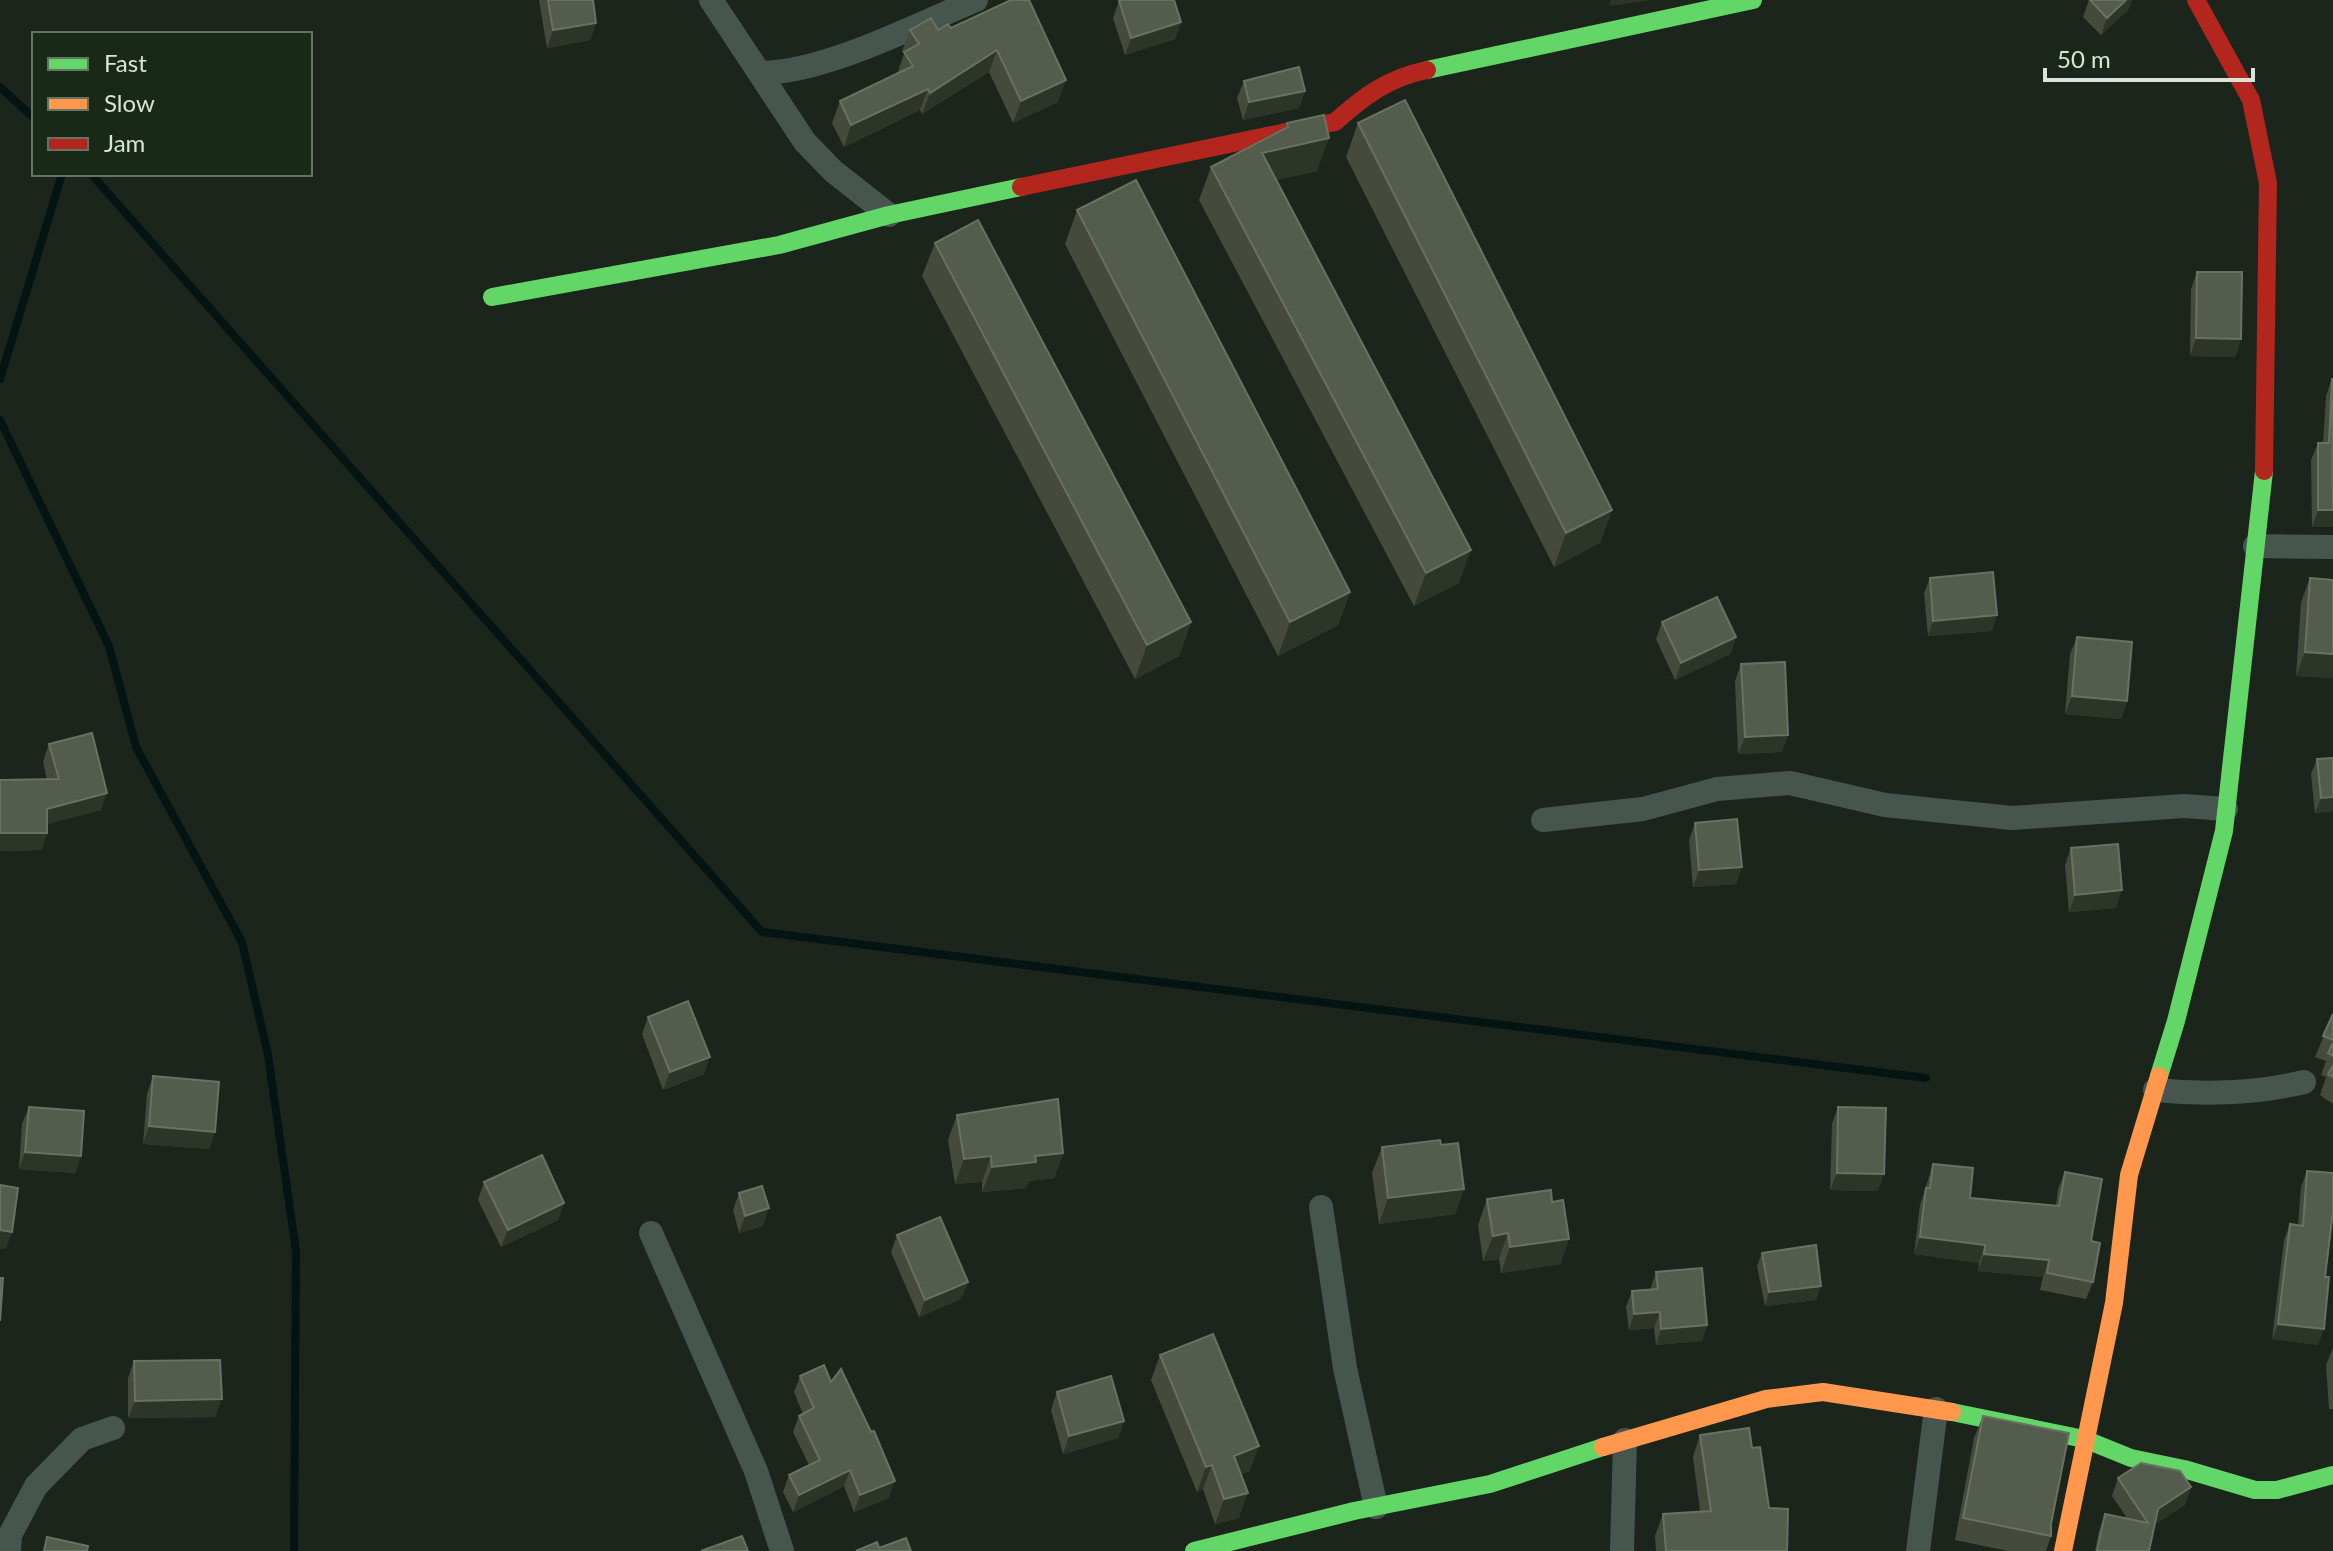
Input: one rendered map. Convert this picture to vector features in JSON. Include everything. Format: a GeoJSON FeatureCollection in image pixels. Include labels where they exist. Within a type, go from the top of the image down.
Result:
{"type":"FeatureCollection","features":[{"type":"Feature","properties":{"kind":"street"},"geometry":{"type":"LineString","coordinates":[[711,0],[805,142],[833,171],[889,215]]}},
{"type":"Feature","properties":{"kind":"street"},"geometry":{"type":"LineString","coordinates":[[760,73],[784,73],[858,50],[976,0]]}},
{"type":"Feature","properties":{"kind":"street"},"geometry":{"type":"LineString","coordinates":[[492,297],[779,245],[889,215],[1335,122],[1366,94],[1412,73],[1753,0]]}},
{"type":"Feature","properties":{"kind":"street"},"geometry":{"type":"LineString","coordinates":[[2063,1551],[2114,1303],[2129,1175],[2184,992],[2224,831],[2264,470],[2268,183],[2251,100],[2196,0]]}},
{"type":"Feature","properties":{"kind":"street"},"geometry":{"type":"LineString","coordinates":[[2255,546],[2333,547]]}},
{"type":"Feature","properties":{"kind":"street"},"geometry":{"type":"LineString","coordinates":[[1543,820],[1643,809],[1717,789],[1790,783],[1885,805],[2012,818],[2184,806],[2226,809]]}},
{"type":"Feature","properties":{"kind":"street"},"geometry":{"type":"LineString","coordinates":[[2155,1090],[2212,1093],[2266,1091],[2304,1082]]}},
{"type":"Feature","properties":{"kind":"street"},"geometry":{"type":"LineString","coordinates":[[1321,1207],[1345,1368],[1376,1507]]}},
{"type":"Feature","properties":{"kind":"street"},"geometry":{"type":"LineString","coordinates":[[651,1233],[756,1471],[782,1551]]}},
{"type":"Feature","properties":{"kind":"street"},"geometry":{"type":"LineString","coordinates":[[1194,1551],[1376,1507],[1490,1484],[1766,1399],[1823,1392],[1936,1409],[2084,1439],[2131,1458],[2184,1469],[2255,1490],[2277,1490],[2333,1475]]}},
{"type":"Feature","properties":{"kind":"street"},"geometry":{"type":"LineString","coordinates":[[1918,1551],[1936,1409]]}},
{"type":"Feature","properties":{"kind":"street"},"geometry":{"type":"LineString","coordinates":[[9,1551],[10,1535],[36,1486],[82,1439],[113,1428]]}},
{"type":"Feature","properties":{"kind":"street"},"geometry":{"type":"LineString","coordinates":[[1622,1551],[1625,1440]]}},
{"type":"Feature","properties":{"kind":"building"},"geometry":{"type":"Polygon","coordinates":[[[548,0],[593,0],[596,23],[553,30],[548,0]]]}},
{"type":"Feature","properties":{"kind":"building"},"geometry":{"type":"Polygon","coordinates":[[[1011,0],[1029,0],[1066,80],[1021,101],[997,50],[930,93],[928,89],[851,125],[840,101],[913,66],[904,52],[919,44],[910,30],[931,18],[938,30],[948,24],[951,28],[1011,0]]]}},
{"type":"Feature","properties":{"kind":"building"},"geometry":{"type":"Polygon","coordinates":[[[1174,0],[1181,22],[1131,38],[1119,1],[1174,0]]]}},
{"type":"Feature","properties":{"kind":"building"},"geometry":{"type":"Polygon","coordinates":[[[2090,0],[2126,0],[2107,18],[2090,0]]]}},
{"type":"Feature","properties":{"kind":"building"},"geometry":{"type":"Polygon","coordinates":[[[1299,67],[1305,91],[1249,102],[1244,81],[1299,67]]]}},
{"type":"Feature","properties":{"kind":"building"},"geometry":{"type":"Polygon","coordinates":[[[1405,100],[1612,510],[1566,533],[1358,123],[1405,100]]]}},
{"type":"Feature","properties":{"kind":"building"},"geometry":{"type":"Polygon","coordinates":[[[1324,115],[1329,138],[1262,153],[1471,550],[1426,573],[1211,167],[1288,127],[1287,123],[1324,115]]]}},
{"type":"Feature","properties":{"kind":"building"},"geometry":{"type":"Polygon","coordinates":[[[1136,180],[1350,592],[1290,622],[1077,210],[1136,180]]]}},
{"type":"Feature","properties":{"kind":"building"},"geometry":{"type":"Polygon","coordinates":[[[978,220],[1191,622],[1147,645],[935,243],[978,220]]]}},
{"type":"Feature","properties":{"kind":"building"},"geometry":{"type":"Polygon","coordinates":[[[2197,272],[2242,272],[2241,339],[2196,338],[2197,272]]]}},
{"type":"Feature","properties":{"kind":"building"},"geometry":{"type":"Polygon","coordinates":[[[2332,378],[2333,510],[2318,510],[2318,443],[2329,443],[2332,378]]]}},
{"type":"Feature","properties":{"kind":"building"},"geometry":{"type":"Polygon","coordinates":[[[1993,572],[1997,615],[1933,621],[1930,578],[1993,572]]]}},
{"type":"Feature","properties":{"kind":"building"},"geometry":{"type":"Polygon","coordinates":[[[2310,578],[2333,580],[2333,654],[2305,652],[2310,578]]]}},
{"type":"Feature","properties":{"kind":"building"},"geometry":{"type":"Polygon","coordinates":[[[1717,597],[1736,637],[1681,663],[1662,622],[1717,597]]]}},
{"type":"Feature","properties":{"kind":"building"},"geometry":{"type":"Polygon","coordinates":[[[2077,637],[2132,642],[2127,701],[2072,696],[2077,637]]]}},
{"type":"Feature","properties":{"kind":"building"},"geometry":{"type":"Polygon","coordinates":[[[1785,662],[1788,735],[1745,737],[1741,664],[1785,662]]]}},
{"type":"Feature","properties":{"kind":"building"},"geometry":{"type":"Polygon","coordinates":[[[92,733],[107,793],[47,809],[47,833],[0,833],[0,780],[59,779],[49,744],[92,733]]]}},
{"type":"Feature","properties":{"kind":"building"},"geometry":{"type":"Polygon","coordinates":[[[2333,758],[2333,797],[2321,798],[2317,759],[2333,758]]]}},
{"type":"Feature","properties":{"kind":"building"},"geometry":{"type":"Polygon","coordinates":[[[1737,819],[1742,867],[1699,870],[1695,823],[1737,819]]]}},
{"type":"Feature","properties":{"kind":"building"},"geometry":{"type":"Polygon","coordinates":[[[2118,844],[2122,890],[2075,895],[2071,848],[2118,844]]]}},
{"type":"Feature","properties":{"kind":"building"},"geometry":{"type":"Polygon","coordinates":[[[688,1001],[710,1057],[670,1072],[648,1017],[688,1001]]]}},
{"type":"Feature","properties":{"kind":"building"},"geometry":{"type":"Polygon","coordinates":[[[2333,1014],[2333,1040],[2323,1036],[2333,1014]]]}},
{"type":"Feature","properties":{"kind":"building"},"geometry":{"type":"Polygon","coordinates":[[[153,1076],[219,1082],[215,1132],[149,1126],[153,1076]]]}},
{"type":"Feature","properties":{"kind":"building"},"geometry":{"type":"Polygon","coordinates":[[[1058,1099],[1063,1153],[1035,1156],[1036,1162],[992,1167],[991,1156],[964,1159],[957,1115],[1058,1099]]]}},
{"type":"Feature","properties":{"kind":"building"},"geometry":{"type":"Polygon","coordinates":[[[29,1107],[84,1111],[81,1156],[25,1152],[29,1107]]]}},
{"type":"Feature","properties":{"kind":"building"},"geometry":{"type":"Polygon","coordinates":[[[1838,1107],[1886,1108],[1884,1174],[1837,1173],[1838,1107]]]}},
{"type":"Feature","properties":{"kind":"building"},"geometry":{"type":"Polygon","coordinates":[[[1440,1140],[1441,1145],[1458,1143],[1464,1189],[1388,1198],[1382,1147],[1440,1140]]]}},
{"type":"Feature","properties":{"kind":"building"},"geometry":{"type":"Polygon","coordinates":[[[542,1155],[564,1203],[508,1230],[484,1182],[542,1155]]]}},
{"type":"Feature","properties":{"kind":"building"},"geometry":{"type":"Polygon","coordinates":[[[1933,1164],[1973,1168],[1970,1198],[2059,1206],[2065,1172],[2102,1179],[2091,1241],[2100,1243],[2093,1282],[2047,1273],[2049,1260],[1984,1254],[1985,1245],[1920,1237],[1926,1188],[1930,1188],[1933,1164]]]}},
{"type":"Feature","properties":{"kind":"building"},"geometry":{"type":"Polygon","coordinates":[[[2307,1171],[2333,1173],[2324,1329],[2278,1324],[2290,1224],[2303,1226],[2307,1171]]]}},
{"type":"Feature","properties":{"kind":"building"},"geometry":{"type":"Polygon","coordinates":[[[0,1185],[18,1188],[12,1232],[0,1230],[0,1185]]]}},
{"type":"Feature","properties":{"kind":"building"},"geometry":{"type":"Polygon","coordinates":[[[762,1186],[769,1208],[745,1216],[739,1193],[762,1186]]]}},
{"type":"Feature","properties":{"kind":"building"},"geometry":{"type":"Polygon","coordinates":[[[1551,1190],[1552,1202],[1563,1200],[1569,1239],[1510,1247],[1508,1233],[1493,1236],[1487,1199],[1551,1190]]]}},
{"type":"Feature","properties":{"kind":"building"},"geometry":{"type":"Polygon","coordinates":[[[940,1217],[968,1282],[925,1300],[897,1235],[940,1217]]]}},
{"type":"Feature","properties":{"kind":"building"},"geometry":{"type":"Polygon","coordinates":[[[1816,1245],[1821,1286],[1769,1292],[1762,1253],[1816,1245]]]}},
{"type":"Feature","properties":{"kind":"building"},"geometry":{"type":"Polygon","coordinates":[[[1702,1268],[1707,1325],[1661,1329],[1660,1312],[1634,1314],[1632,1291],[1658,1289],[1656,1272],[1702,1268]]]}},
{"type":"Feature","properties":{"kind":"building"},"geometry":{"type":"Polygon","coordinates":[[[0,1278],[3,1278],[0,1321],[0,1278]]]}},
{"type":"Feature","properties":{"kind":"building"},"geometry":{"type":"Polygon","coordinates":[[[1213,1334],[1259,1446],[1234,1456],[1248,1493],[1224,1499],[1212,1465],[1206,1467],[1160,1355],[1213,1334]]]}},
{"type":"Feature","properties":{"kind":"building"},"geometry":{"type":"Polygon","coordinates":[[[220,1360],[222,1399],[135,1401],[134,1361],[220,1360]]]}},
{"type":"Feature","properties":{"kind":"building"},"geometry":{"type":"Polygon","coordinates":[[[824,1365],[831,1382],[841,1369],[871,1432],[874,1431],[895,1481],[860,1495],[850,1470],[799,1495],[789,1475],[820,1460],[799,1416],[814,1408],[800,1376],[824,1365]]]}},
{"type":"Feature","properties":{"kind":"building"},"geometry":{"type":"Polygon","coordinates":[[[1111,1376],[1124,1421],[1069,1436],[1057,1392],[1111,1376]]]}},
{"type":"Feature","properties":{"kind":"building"},"geometry":{"type":"Polygon","coordinates":[[[1983,1416],[2069,1433],[2051,1536],[1963,1518],[1983,1416]]]}},
{"type":"Feature","properties":{"kind":"building"},"geometry":{"type":"Polygon","coordinates":[[[1749,1428],[1752,1448],[1760,1447],[1769,1508],[1788,1509],[1787,1551],[1666,1551],[1663,1514],[1711,1511],[1700,1435],[1749,1428]]]}},
{"type":"Feature","properties":{"kind":"building"},"geometry":{"type":"Polygon","coordinates":[[[2141,1463],[2180,1471],[2191,1487],[2158,1509],[2149,1551],[2097,1551],[2105,1514],[2148,1523],[2118,1478],[2141,1463]]]}},
{"type":"Feature","properties":{"kind":"building"},"geometry":{"type":"Polygon","coordinates":[[[742,1536],[748,1551],[701,1551],[742,1536]]]}},
{"type":"Feature","properties":{"kind":"building"},"geometry":{"type":"Polygon","coordinates":[[[47,1537],[88,1546],[87,1551],[44,1551],[47,1537]]]}},
{"type":"Feature","properties":{"kind":"building"},"geometry":{"type":"Polygon","coordinates":[[[906,1538],[911,1551],[856,1551],[877,1542],[879,1548],[906,1538]]]}},
{"type":"Feature","properties":{"kind":"waterway"},"geometry":{"type":"LineString","coordinates":[[0,87],[32,116]]}},
{"type":"Feature","properties":{"kind":"waterway"},"geometry":{"type":"LineString","coordinates":[[0,379],[61,176]]}},
{"type":"Feature","properties":{"kind":"waterway"},"geometry":{"type":"LineString","coordinates":[[93,176],[762,932],[1926,1078]]}},
{"type":"Feature","properties":{"kind":"waterway"},"geometry":{"type":"LineString","coordinates":[[0,420],[109,646],[136,747],[242,942],[268,1055],[296,1251],[294,1551]]}},
{"type":"Feature","properties":{"kind":"traffic: fast"},"geometry":{"type":"LineString","coordinates":[[1427,70],[1753,0]]}},
{"type":"Feature","properties":{"kind":"traffic: fast"},"geometry":{"type":"LineString","coordinates":[[492,297],[779,245],[889,215],[1021,187]]}},
{"type":"Feature","properties":{"kind":"traffic: fast"},"geometry":{"type":"LineString","coordinates":[[2159,1076],[2224,831],[2264,471]]}},
{"type":"Feature","properties":{"kind":"traffic: fast"},"geometry":{"type":"LineString","coordinates":[[1952,1412],[2084,1439],[2131,1458],[2184,1469],[2255,1490],[2277,1490],[2333,1475]]}},
{"type":"Feature","properties":{"kind":"traffic: fast"},"geometry":{"type":"LineString","coordinates":[[1194,1551],[1354,1511],[1490,1484],[1603,1447]]}},
{"type":"Feature","properties":{"kind":"traffic: slow"},"geometry":{"type":"LineString","coordinates":[[2063,1551],[2114,1303],[2129,1175],[2159,1076]]}},
{"type":"Feature","properties":{"kind":"traffic: slow"},"geometry":{"type":"LineString","coordinates":[[1603,1447],[1766,1399],[1823,1392],[1952,1412]]}},
{"type":"Feature","properties":{"kind":"traffic: jam"},"geometry":{"type":"LineString","coordinates":[[2196,0],[2251,100],[2268,183],[2264,471]]}},
{"type":"Feature","properties":{"kind":"traffic: jam"},"geometry":{"type":"LineString","coordinates":[[1021,187],[1335,122],[1377,89],[1427,70]]}}]}
